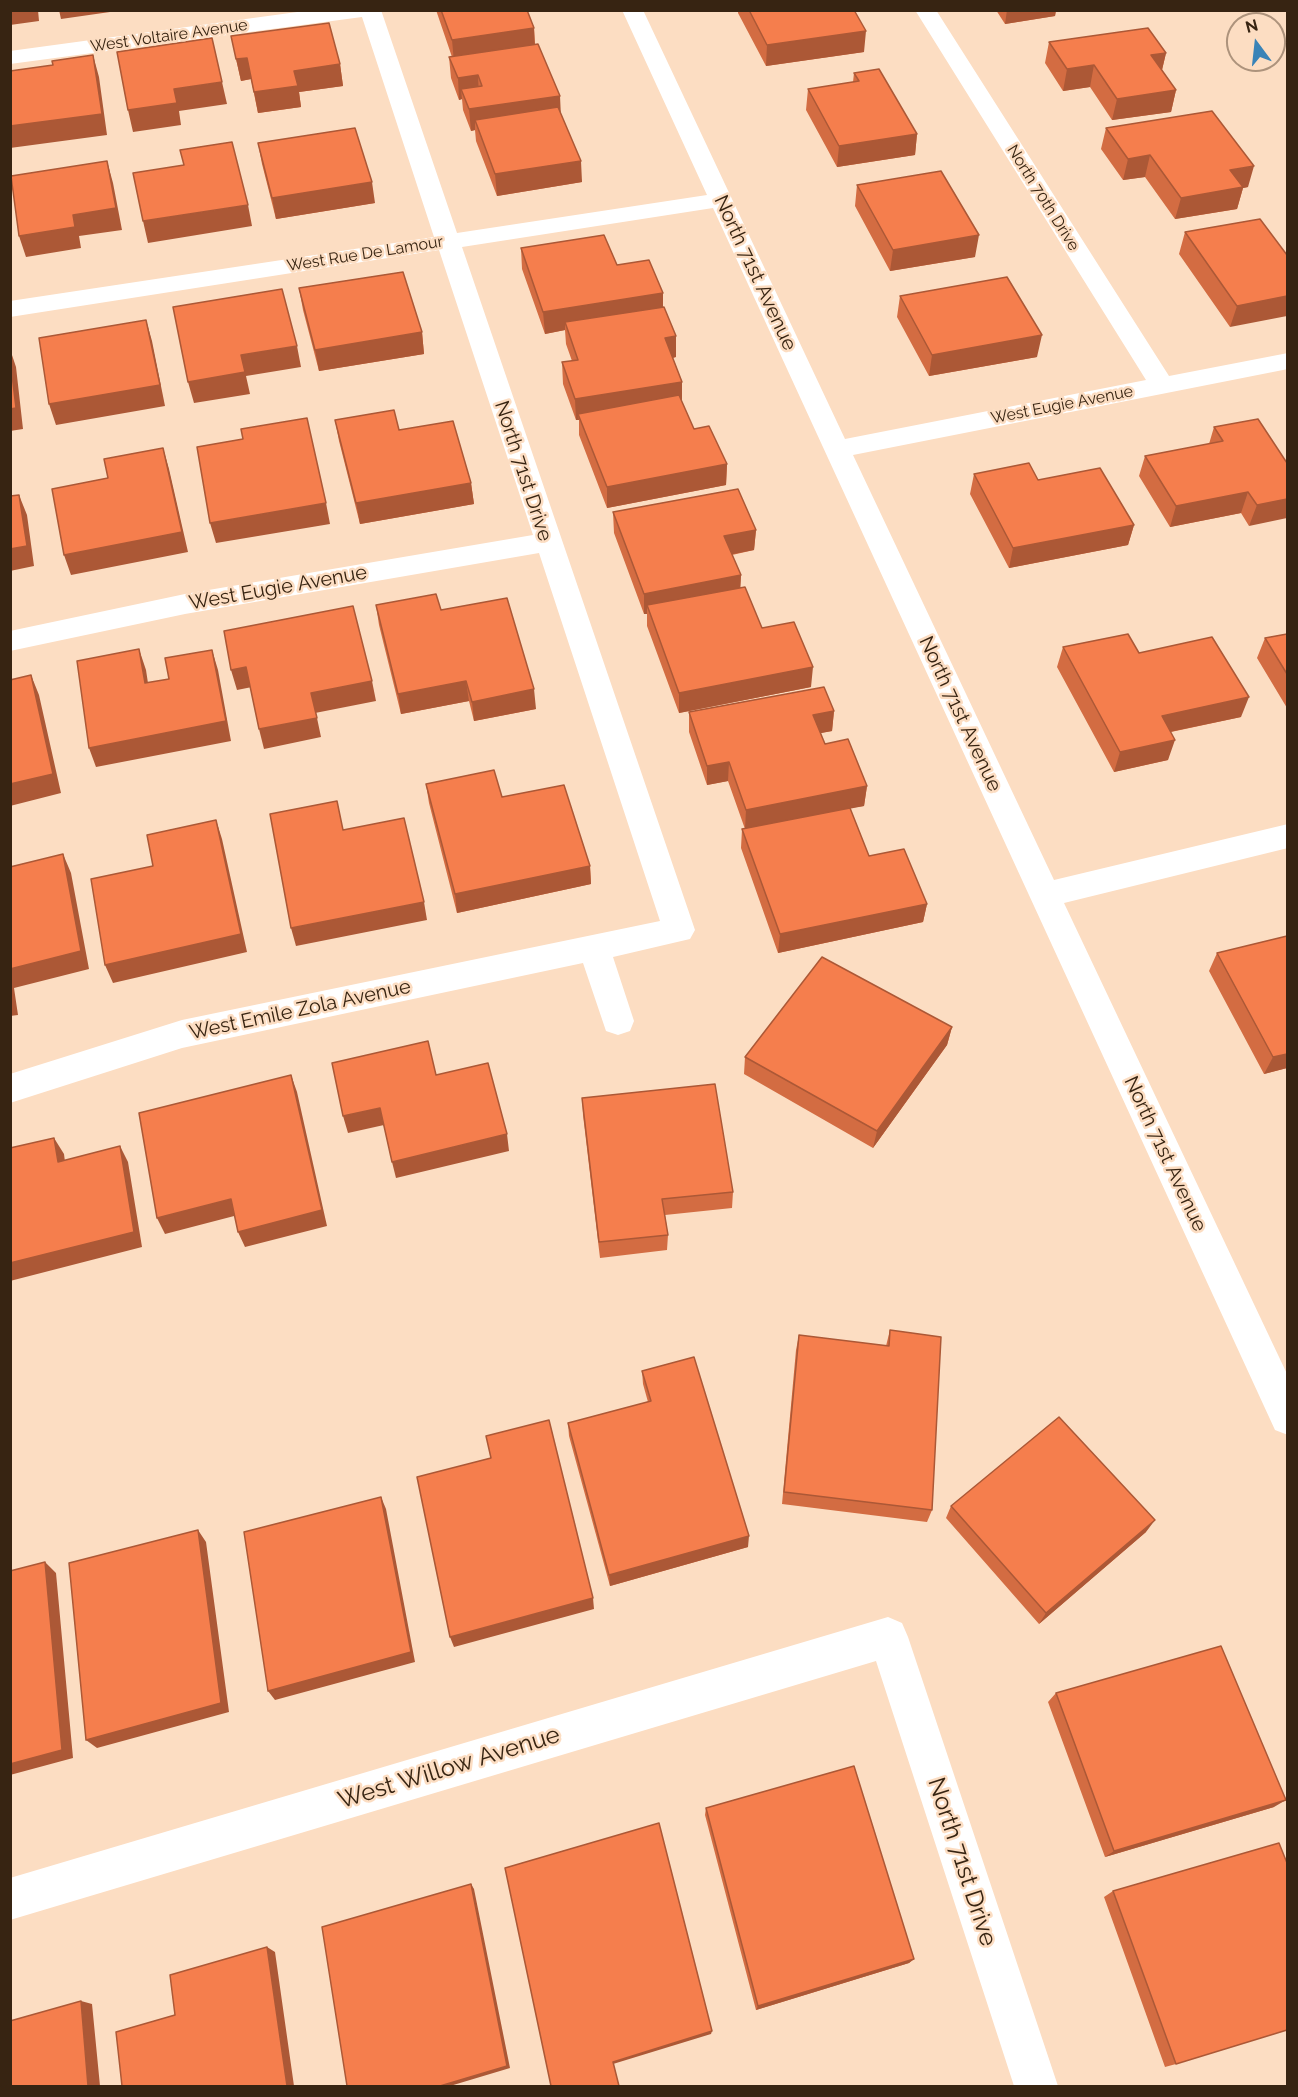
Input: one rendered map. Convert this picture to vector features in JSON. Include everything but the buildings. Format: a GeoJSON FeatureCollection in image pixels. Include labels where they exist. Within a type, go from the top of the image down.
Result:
{"type":"FeatureCollection","features":[{"type":"Feature","properties":{"kind":"street","name":"West Voltaire Avenue"},"geometry":{"type":"LineString","coordinates":[[10,58],[363,10]]}},
{"type":"Feature","properties":{"kind":"street","name":"North 71st Drive"},"geometry":{"type":"LineString","coordinates":[[370,10],[679,930]]}},
{"type":"Feature","properties":{"kind":"street","name":"North 71st Avenue"},"geometry":{"type":"LineString","coordinates":[[632,10],[1287,1418]]}},
{"type":"Feature","properties":{"kind":"street","name":"North 70th Drive"},"geometry":{"type":"LineString","coordinates":[[925,10],[1162,385]]}},
{"type":"Feature","properties":{"kind":"street","name":"West Rue De Lamour"},"geometry":{"type":"LineString","coordinates":[[10,309],[720,200]]}},
{"type":"Feature","properties":{"kind":"street","name":"West Eugie Avenue"},"geometry":{"type":"LineString","coordinates":[[837,449],[1287,361]]}},
{"type":"Feature","properties":{"kind":"street","name":"West Eugie Avenue"},"geometry":{"type":"LineString","coordinates":[[10,641],[174,606],[547,542]]}},
{"type":"Feature","properties":{"kind":"street"},"geometry":{"type":"LineString","coordinates":[[1045,895],[1287,837]]}},
{"type":"Feature","properties":{"kind":"street","name":"West Emile Zola Avenue"},"geometry":{"type":"LineString","coordinates":[[10,1089],[182,1034],[679,930]]}},
{"type":"Feature","properties":{"kind":"street"},"geometry":{"type":"LineString","coordinates":[[594,948],[618,1021]]}},
{"type":"Feature","properties":{"kind":"street","name":"North 71st Drive"},"geometry":{"type":"LineString","coordinates":[[888,1637],[1036,2086]]}},
{"type":"Feature","properties":{"kind":"street","name":"West Willow Avenue"},"geometry":{"type":"LineString","coordinates":[[10,1899],[888,1637]]}}]}
